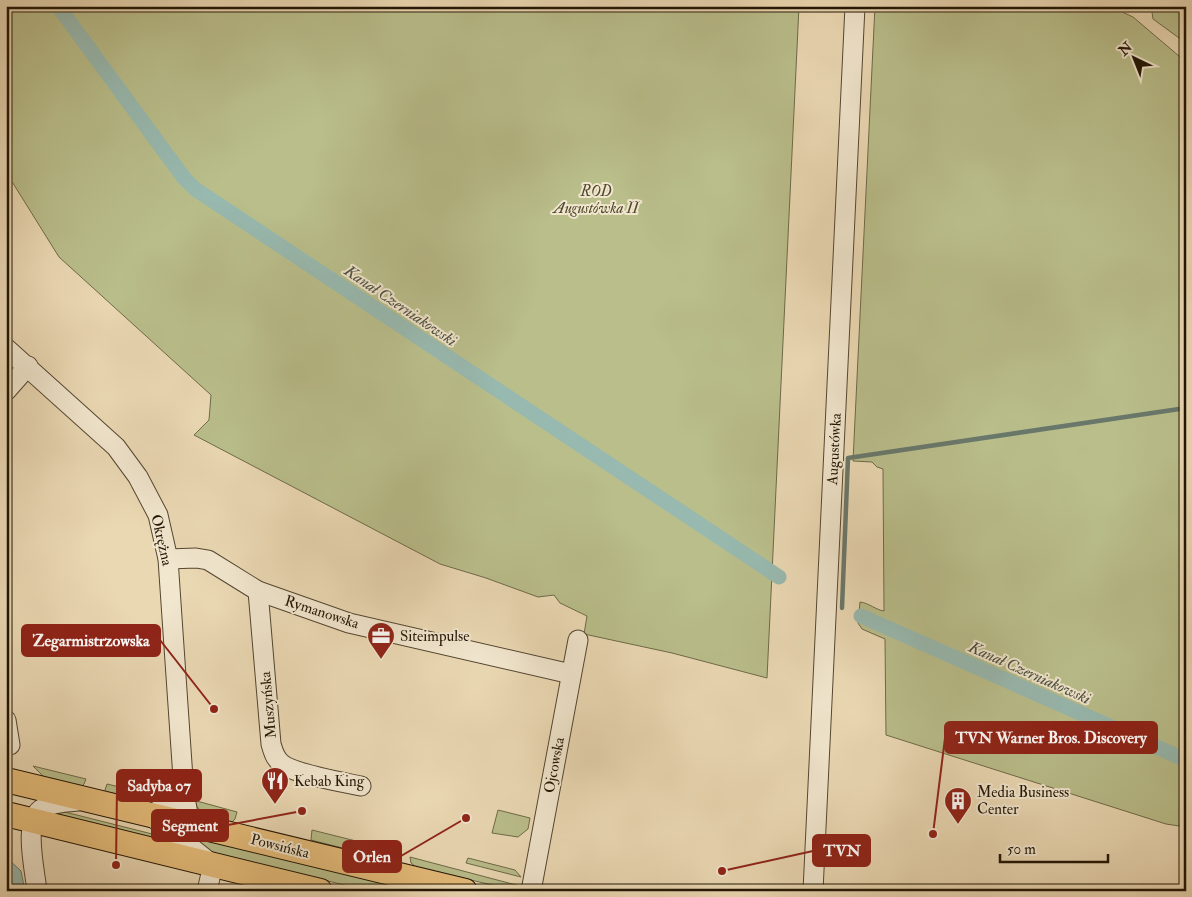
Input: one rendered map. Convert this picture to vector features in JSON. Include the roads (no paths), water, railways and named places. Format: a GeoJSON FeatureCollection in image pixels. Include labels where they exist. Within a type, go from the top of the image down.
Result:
{"type":"FeatureCollection","features":[{"type":"Feature","properties":{"kind":"main road","name":"Powsińska"},"geometry":{"type":"LineString","coordinates":[[6,780],[465,891]]}},
{"type":"Feature","properties":{"kind":"main road"},"geometry":{"type":"LineString","coordinates":[[6,814],[320,891]]}},
{"type":"Feature","properties":{"kind":"street","name":"Augustówka"},"geometry":{"type":"LineString","coordinates":[[813,891],[855,6]]}},
{"type":"Feature","properties":{"kind":"street","name":"Okrężna"},"geometry":{"type":"LineString","coordinates":[[6,348],[116,447],[138,477],[158,515],[168,559],[184,793],[190,824]]}},
{"type":"Feature","properties":{"kind":"street"},"geometry":{"type":"LineString","coordinates":[[6,391],[28,366]]}},
{"type":"Feature","properties":{"kind":"street","name":"Rymanowska"},"geometry":{"type":"LineString","coordinates":[[168,559],[196,558],[208,560],[258,590],[349,623],[571,674]]}},
{"type":"Feature","properties":{"kind":"street","name":"Muszyńska"},"geometry":{"type":"LineString","coordinates":[[258,590],[271,744],[274,754],[280,763],[291,769],[361,786]]}},
{"type":"Feature","properties":{"kind":"street","name":"Ojcowska"},"geometry":{"type":"LineString","coordinates":[[530,891],[578,640]]}},
{"type":"Feature","properties":{"kind":"street"},"geometry":{"type":"LineString","coordinates":[[6,720],[10,745]]}},
{"type":"Feature","properties":{"kind":"street"},"geometry":{"type":"LineString","coordinates":[[184,793],[150,815],[213,865],[207,891]]}},
{"type":"Feature","properties":{"kind":"street"},"geometry":{"type":"LineString","coordinates":[[37,891],[32,844],[32,821],[37,813],[52,804],[90,800]]}},
{"type":"Feature","properties":{"kind":"water"},"geometry":{"type":"Polygon","coordinates":[[[6,857],[21,871],[25,891],[6,891],[6,857]]]}},
{"type":"Feature","properties":{"kind":"waterway","name":"Kanał Czerniakowski"},"geometry":{"type":"LineString","coordinates":[[58,6],[184,178],[195,189],[779,577]]}},
{"type":"Feature","properties":{"kind":"waterway"},"geometry":{"type":"LineString","coordinates":[[842,608],[848,458],[1186,408]]}},
{"type":"Feature","properties":{"kind":"waterway","name":"Kanał Czerniakowski"},"geometry":{"type":"LineString","coordinates":[[861,616],[1186,760]]}},
{"type":"Feature","properties":{"kind":"place","name":"Siteimpulse"},"geometry":{"type":"Point","coordinates":[381,660]}},
{"type":"Feature","properties":{"kind":"place","name":"Zegarmistrzowska"},"geometry":{"type":"Point","coordinates":[214,709]}},
{"type":"Feature","properties":{"kind":"place","name":"Kebab King"},"geometry":{"type":"Point","coordinates":[275,805]}},
{"type":"Feature","properties":{"kind":"place","name":"Segment"},"geometry":{"type":"Point","coordinates":[302,811]}},
{"type":"Feature","properties":{"kind":"place","name":"Orlen"},"geometry":{"type":"Point","coordinates":[466,818]}},
{"type":"Feature","properties":{"kind":"place","name":"Media Business Center"},"geometry":{"type":"Point","coordinates":[958,825]}},
{"type":"Feature","properties":{"kind":"place","name":"TVN Warner Bros. Discovery"},"geometry":{"type":"Point","coordinates":[933,834]}},
{"type":"Feature","properties":{"kind":"place","name":"Sadyba 07"},"geometry":{"type":"Point","coordinates":[116,865]}},
{"type":"Feature","properties":{"kind":"place","name":"TVN"},"geometry":{"type":"Point","coordinates":[722,871]}},
{"type":"Feature","properties":{"kind":"park label","name":"ROD Augustówka II"},"geometry":{"type":"Point","coordinates":[596,200]}}]}
